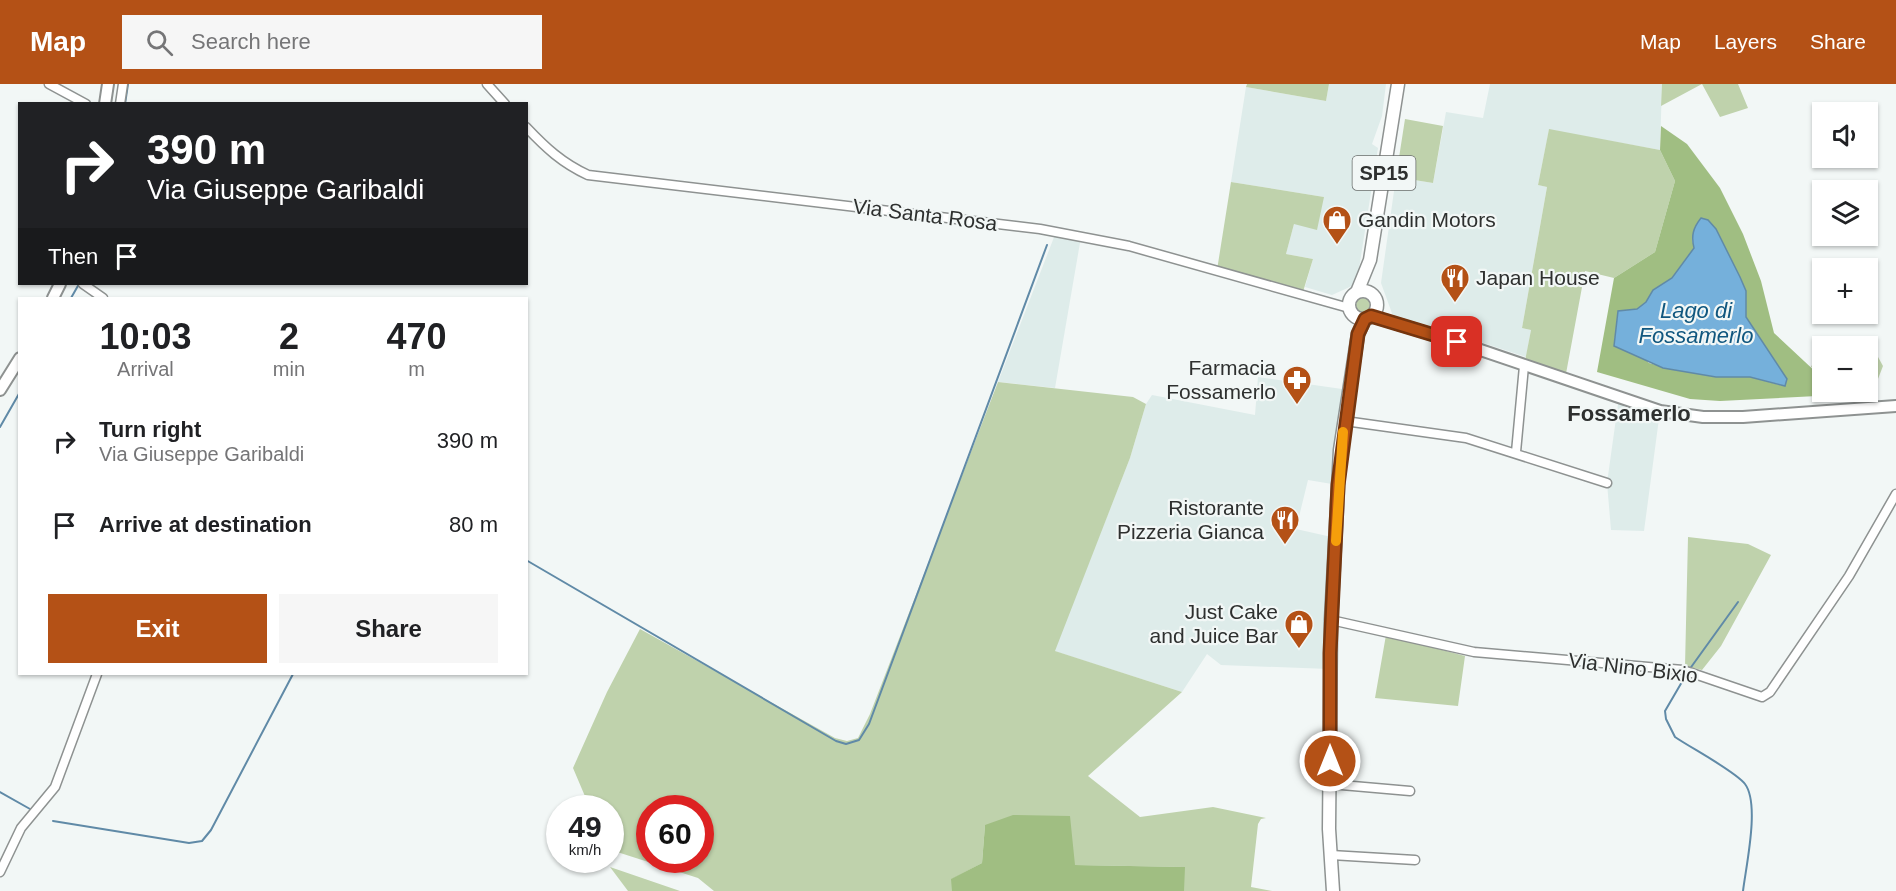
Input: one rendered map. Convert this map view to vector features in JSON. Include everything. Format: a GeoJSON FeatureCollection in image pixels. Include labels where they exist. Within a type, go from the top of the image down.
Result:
{"type":"FeatureCollection","features":[{"type":"Feature","properties":{"kind":"main road","name":"SP15"},"geometry":{"type":"LineString","coordinates":[[1361,309],[1398,84]]}},
{"type":"Feature","properties":{"kind":"main road","name":"SP15"},"geometry":{"type":"LineString","coordinates":[[1361,309],[1370,293],[1370,262]]}},
{"type":"Feature","properties":{"kind":"main road"},"geometry":{"type":"LineString","coordinates":[[1333,891],[1330,784],[1331,620],[1339,474],[1361,309]]}},
{"type":"Feature","properties":{"kind":"street"},"geometry":{"type":"LineString","coordinates":[[49,84],[82,102]]}},
{"type":"Feature","properties":{"kind":"street"},"geometry":{"type":"LineString","coordinates":[[105,102],[109,84]]}},
{"type":"Feature","properties":{"kind":"street"},"geometry":{"type":"LineString","coordinates":[[109,84],[110,102]]}},
{"type":"Feature","properties":{"kind":"street"},"geometry":{"type":"LineString","coordinates":[[120,102],[123,84]]}},
{"type":"Feature","properties":{"kind":"street"},"geometry":{"type":"LineString","coordinates":[[487,84],[503,102]]}},
{"type":"Feature","properties":{"kind":"street","name":"Via Santa Rosa"},"geometry":{"type":"LineString","coordinates":[[528,129],[550,153],[567,166],[588,175],[1040,229],[1129,246],[1333,304],[1361,309]]}},
{"type":"Feature","properties":{"kind":"street"},"geometry":{"type":"LineString","coordinates":[[84,285],[102,297]]}},
{"type":"Feature","properties":{"kind":"street"},"geometry":{"type":"LineString","coordinates":[[1361,309],[1384,320],[1660,411],[1703,417],[1896,406]]}},
{"type":"Feature","properties":{"kind":"street"},"geometry":{"type":"LineString","coordinates":[[0,390],[18,361]]}},
{"type":"Feature","properties":{"kind":"street"},"geometry":{"type":"LineString","coordinates":[[1516,452],[1524,366]]}},
{"type":"Feature","properties":{"kind":"street"},"geometry":{"type":"LineString","coordinates":[[1345,421],[1455,436],[1516,452],[1607,483]]}},
{"type":"Feature","properties":{"kind":"street","name":"Via Nino Bixio"},"geometry":{"type":"LineString","coordinates":[[1331,620],[1474,652],[1683,670],[1762,697],[1770,692],[1849,576],[1896,494]]}},
{"type":"Feature","properties":{"kind":"street"},"geometry":{"type":"LineString","coordinates":[[0,872],[21,828],[55,787],[97,675]]}},
{"type":"Feature","properties":{"kind":"street"},"geometry":{"type":"LineString","coordinates":[[1330,784],[1410,791]]}},
{"type":"Feature","properties":{"kind":"street"},"geometry":{"type":"LineString","coordinates":[[1331,855],[1415,860]]}},
{"type":"Feature","properties":{"kind":"shaded area"},"geometry":{"type":"Polygon","coordinates":[[[1329,84],[1386,84],[1382,116],[1372,144],[1378,148],[1358,275],[1352,286],[1332,295],[1305,287],[1313,259],[1286,254],[1294,224],[1324,197],[1231,182],[1246,87],[1326,101],[1329,84]]]}},
{"type":"Feature","properties":{"kind":"shaded area"},"geometry":{"type":"Polygon","coordinates":[[[1490,84],[1662,84],[1660,150],[1549,130],[1538,185],[1547,187],[1522,328],[1531,330],[1526,357],[1393,316],[1381,283],[1396,177],[1433,183],[1446,112],[1483,118],[1490,84]]]}},
{"type":"Feature","properties":{"kind":"shaded area"},"geometry":{"type":"Polygon","coordinates":[[[1056,232],[1081,237],[1055,388],[998,382],[1056,232]]]}},
{"type":"Feature","properties":{"kind":"shaded area"},"geometry":{"type":"Polygon","coordinates":[[[1258,377],[1349,390],[1338,485],[1308,480],[1296,529],[1336,538],[1329,669],[1221,665],[1207,654],[1182,692],[1054,651],[1130,458],[1146,404],[1152,395],[1255,415],[1258,377]]]}},
{"type":"Feature","properties":{"kind":"shaded area"},"geometry":{"type":"Polygon","coordinates":[[[1619,397],[1660,411],[1644,531],[1611,530],[1607,483],[1619,397]]]}},
{"type":"Feature","properties":{"kind":"green space"},"geometry":{"type":"Polygon","coordinates":[[[1247,84],[1329,84],[1326,101],[1246,87],[1247,84]]]}},
{"type":"Feature","properties":{"kind":"green space"},"geometry":{"type":"Polygon","coordinates":[[[1662,84],[1702,84],[1661,106],[1662,84]]]}},
{"type":"Feature","properties":{"kind":"green space"},"geometry":{"type":"Polygon","coordinates":[[[1702,84],[1738,84],[1748,108],[1720,117],[1702,84]]]}},
{"type":"Feature","properties":{"kind":"green space"},"geometry":{"type":"Polygon","coordinates":[[[1405,119],[1443,126],[1433,183],[1396,177],[1405,119]]]}},
{"type":"Feature","properties":{"kind":"green space"},"geometry":{"type":"Polygon","coordinates":[[[1661,126],[1687,144],[1720,188],[1743,234],[1761,281],[1774,333],[1812,368],[1812,396],[1720,401],[1690,399],[1597,372],[1614,278],[1655,252],[1675,181],[1660,150],[1661,126]],[[1716,229],[1692,239],[1694,248],[1672,278],[1653,290],[1646,302],[1637,309],[1618,311],[1614,345],[1642,356],[1649,363],[1675,370],[1716,377],[1750,377],[1784,386],[1781,370],[1746,317],[1746,291],[1716,229]]]}},
{"type":"Feature","properties":{"kind":"green space"},"geometry":{"type":"Polygon","coordinates":[[[1549,129],[1660,150],[1675,181],[1655,252],[1614,278],[1585,271],[1565,379],[1524,366],[1531,330],[1522,328],[1547,187],[1538,185],[1549,129]]]}},
{"type":"Feature","properties":{"kind":"green space"},"geometry":{"type":"Polygon","coordinates":[[[1231,182],[1324,197],[1317,230],[1294,224],[1286,254],[1313,259],[1302,295],[1217,270],[1231,182]]]}},
{"type":"Feature","properties":{"kind":"green space"},"geometry":{"type":"Polygon","coordinates":[[[1363,298],[1368,300],[1370,305],[1368,310],[1363,312],[1358,310],[1356,305],[1358,300],[1363,298]]]}},
{"type":"Feature","properties":{"kind":"green space"},"geometry":{"type":"Polygon","coordinates":[[[1878,357],[1883,366],[1878,379],[1878,357]]]}},
{"type":"Feature","properties":{"kind":"green space"},"geometry":{"type":"Polygon","coordinates":[[[998,382],[1133,397],[1146,404],[1130,458],[1055,651],[1182,692],[1088,776],[1140,817],[1213,807],[1266,818],[1261,819],[1258,824],[1251,887],[1272,891],[1184,891],[1184,867],[1075,865],[985,825],[982,863],[952,879],[952,891],[714,891],[698,878],[682,873],[714,873],[714,795],[636,795],[636,858],[624,854],[624,795],[584,795],[573,768],[607,692],[640,629],[835,738],[847,741],[858,738],[870,714],[998,382]]]}},
{"type":"Feature","properties":{"kind":"green space"},"geometry":{"type":"Polygon","coordinates":[[[1688,537],[1748,544],[1771,555],[1721,646],[1702,670],[1685,666],[1688,537]]]}},
{"type":"Feature","properties":{"kind":"green space"},"geometry":{"type":"Polygon","coordinates":[[[1386,635],[1465,656],[1458,706],[1375,698],[1386,635]]]}},
{"type":"Feature","properties":{"kind":"green space"},"geometry":{"type":"Polygon","coordinates":[[[1013,815],[1070,816],[1075,865],[1185,867],[1184,891],[952,891],[951,879],[982,863],[985,825],[1013,815]]]}},
{"type":"Feature","properties":{"kind":"green space"},"geometry":{"type":"Polygon","coordinates":[[[624,872],[680,891],[628,891],[614,873],[624,872]]]}},
{"type":"Feature","properties":{"kind":"water","name":"Lago di Fossamerlo"},"geometry":{"type":"Polygon","coordinates":[[[1701,218],[1708,220],[1716,229],[1740,277],[1746,291],[1746,317],[1787,379],[1785,386],[1750,377],[1716,377],[1663,368],[1614,346],[1618,311],[1637,309],[1646,302],[1653,290],[1672,278],[1694,248],[1693,232],[1701,218]]]}},
{"type":"Feature","properties":{"kind":"waterway"},"geometry":{"type":"LineString","coordinates":[[125,102],[128,84]]}},
{"type":"Feature","properties":{"kind":"waterway"},"geometry":{"type":"LineString","coordinates":[[528,561],[836,741],[846,744],[859,740],[869,724],[1047,245]]}},
{"type":"Feature","properties":{"kind":"waterway"},"geometry":{"type":"LineString","coordinates":[[72,297],[78,285]]}},
{"type":"Feature","properties":{"kind":"waterway"},"geometry":{"type":"LineString","coordinates":[[0,427],[18,396]]}},
{"type":"Feature","properties":{"kind":"waterway"},"geometry":{"type":"LineString","coordinates":[[1689,670],[1738,602]]}},
{"type":"Feature","properties":{"kind":"waterway"},"geometry":{"type":"LineString","coordinates":[[53,821],[189,843],[202,841],[211,830],[292,675]]}},
{"type":"Feature","properties":{"kind":"waterway"},"geometry":{"type":"LineString","coordinates":[[1686,675],[1665,711],[1666,719],[1675,737],[1740,779],[1749,793],[1752,820],[1743,891]]}},
{"type":"Feature","properties":{"kind":"waterway"},"geometry":{"type":"LineString","coordinates":[[0,792],[30,809]]}},
{"type":"Feature","properties":{"kind":"slow traffic"},"geometry":{"type":"LineString","coordinates":[[1336,541],[1343,432]]}},
{"type":"Feature","properties":{"kind":"place","name":"Gandin Motors"},"geometry":{"type":"Point","coordinates":[1337,246]}},
{"type":"Feature","properties":{"kind":"place","name":"Japan House"},"geometry":{"type":"Point","coordinates":[1455,304]}},
{"type":"Feature","properties":{"kind":"place","name":"Farmacia Fossamerlo"},"geometry":{"type":"Point","coordinates":[1297,406]}},
{"type":"Feature","properties":{"kind":"place","name":"Ristorante Pizzeria Gianca"},"geometry":{"type":"Point","coordinates":[1285,546]}},
{"type":"Feature","properties":{"kind":"place","name":"Just Cake and Juice Bar"},"geometry":{"type":"Point","coordinates":[1299,650]}},
{"type":"Feature","properties":{"kind":"district","name":"Fossamerlo"},"geometry":{"type":"Point","coordinates":[1629,413]}},
{"type":"Feature","properties":{"kind":"route"},"geometry":{"type":"LineString","coordinates":[[1330,761],[1330,653],[1338,485],[1358,334],[1365,319],[1371,316],[1378,320],[1457,342]]}}]}
